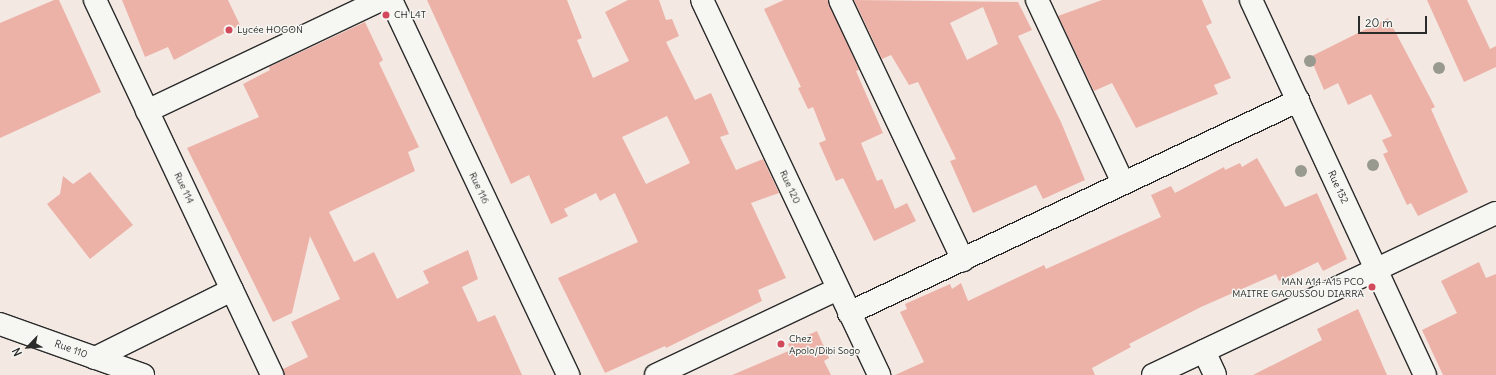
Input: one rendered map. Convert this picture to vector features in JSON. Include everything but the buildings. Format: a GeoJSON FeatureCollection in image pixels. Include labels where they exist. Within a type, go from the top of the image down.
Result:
{"type":"FeatureCollection","features":[{"type":"Feature","properties":{"kind":"street","name":"Rue 114"},"geometry":{"type":"LineString","coordinates":[[95,0],[272,375]]}},
{"type":"Feature","properties":{"kind":"street"},"geometry":{"type":"LineString","coordinates":[[147,110],[381,0]]}},
{"type":"Feature","properties":{"kind":"street","name":"Rue 116"},"geometry":{"type":"LineString","coordinates":[[391,0],[568,375]]}},
{"type":"Feature","properties":{"kind":"street","name":"Rue 120"},"geometry":{"type":"LineString","coordinates":[[702,0],[879,375]]}},
{"type":"Feature","properties":{"kind":"street"},"geometry":{"type":"LineString","coordinates":[[840,0],[963,260]]}},
{"type":"Feature","properties":{"kind":"street"},"geometry":{"type":"LineString","coordinates":[[1037,0],[1123,183]]}},
{"type":"Feature","properties":{"kind":"street","name":"Rue 132"},"geometry":{"type":"LineString","coordinates":[[1251,0],[1425,375]]}},
{"type":"Feature","properties":{"kind":"street"},"geometry":{"type":"LineString","coordinates":[[849,313],[1298,101]]}},
{"type":"Feature","properties":{"kind":"street"},"geometry":{"type":"LineString","coordinates":[[1153,375],[1496,213]]}},
{"type":"Feature","properties":{"kind":"street"},"geometry":{"type":"LineString","coordinates":[[656,375],[838,289]]}},
{"type":"Feature","properties":{"kind":"street"},"geometry":{"type":"LineString","coordinates":[[95,358],[232,290]]}},
{"type":"Feature","properties":{"kind":"street","name":"Rue 110"},"geometry":{"type":"LineString","coordinates":[[0,324],[143,375]]}},
{"type":"Feature","properties":{"kind":"street"},"geometry":{"type":"LineString","coordinates":[[1204,351],[1215,375]]}},
{"type":"Feature","properties":{"kind":"place","name":"CH L4T"},"geometry":{"type":"Point","coordinates":[386,15]}},
{"type":"Feature","properties":{"kind":"place","name":"Lycée HOGON"},"geometry":{"type":"Point","coordinates":[229,30]}},
{"type":"Feature","properties":{"kind":"place","name":"MAN A14-A15 PCO MAITRE GAOUSSOU DIARRA"},"geometry":{"type":"Point","coordinates":[1372,287]}},
{"type":"Feature","properties":{"kind":"place","name":"Chez Apolo/Dibi Sogo"},"geometry":{"type":"Point","coordinates":[781,344]}}]}
